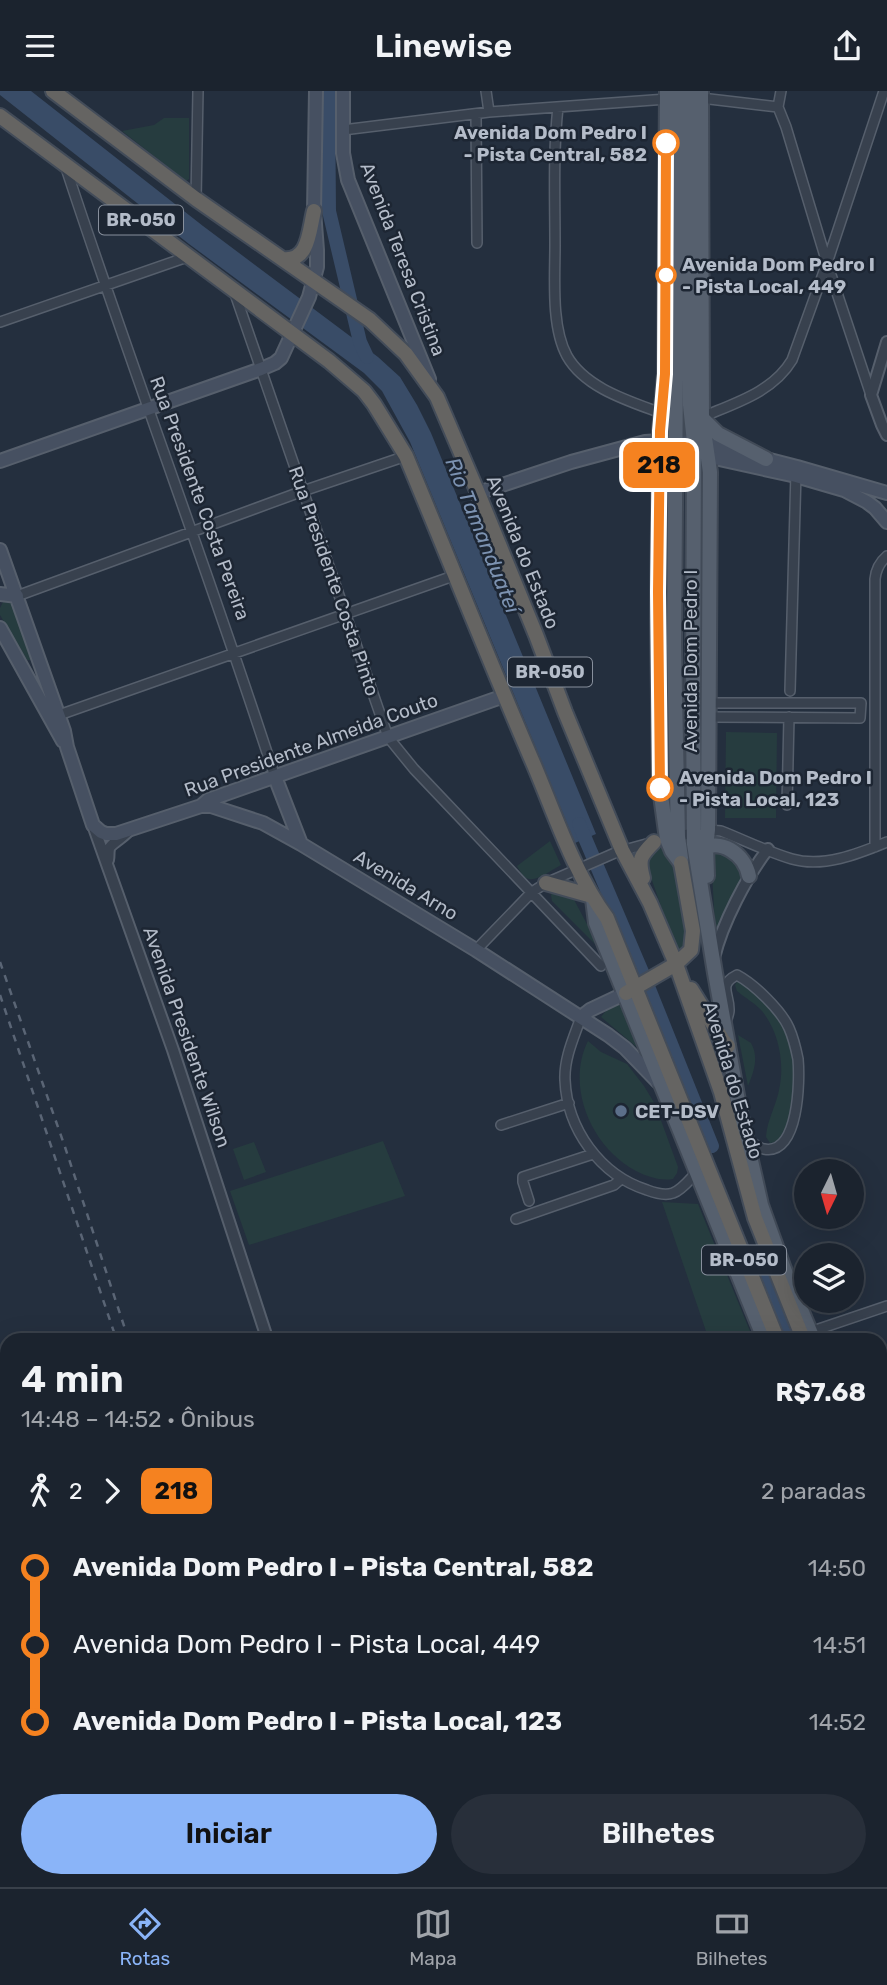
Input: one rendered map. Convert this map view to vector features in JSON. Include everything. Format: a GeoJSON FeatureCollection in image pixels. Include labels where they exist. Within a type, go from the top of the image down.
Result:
{"type":"FeatureCollection","features":[{"type":"Feature","properties":{"kind":"highway","name":"BR-050"},"geometry":{"type":"LineString","coordinates":[[59,93],[196,199],[283,259],[312,289]]}},
{"type":"Feature","properties":{"kind":"highway","name":"BR-050"},"geometry":{"type":"LineString","coordinates":[[0,116],[293,331],[364,391],[386,420],[407,456],[504,696],[581,867],[592,898],[607,918],[630,991],[775,1333]]}},
{"type":"Feature","properties":{"kind":"highway"},"geometry":{"type":"LineString","coordinates":[[283,259],[296,258],[302,252],[314,211]]}},
{"type":"Feature","properties":{"kind":"highway","name":"Avenida do Estado"},"geometry":{"type":"LineString","coordinates":[[312,289],[334,294],[370,320],[407,354],[437,397],[536,635],[619,851],[650,903],[676,964],[721,1092],[764,1245],[808,1333]]}},
{"type":"Feature","properties":{"kind":"highway"},"geometry":{"type":"LineString","coordinates":[[650,903],[639,866],[642,853],[667,839]]}},
{"type":"Feature","properties":{"kind":"highway"},"geometry":{"type":"LineString","coordinates":[[630,991],[676,964],[688,953],[693,942],[681,863]]}},
{"type":"Feature","properties":{"kind":"highway"},"geometry":{"type":"LineString","coordinates":[[546,883],[592,898]]}},
{"type":"Feature","properties":{"kind":"highway"},"geometry":{"type":"LineString","coordinates":[[682,982],[690,988],[729,1046]]}},
{"type":"Feature","properties":{"kind":"main road"},"geometry":{"type":"LineString","coordinates":[[0,461],[261,369],[281,358],[312,289],[317,250],[314,211],[316,91]]}},
{"type":"Feature","properties":{"kind":"main road","name":"Avenida Teresa Cristina"},"geometry":{"type":"LineString","coordinates":[[343,91],[343,153],[348,180],[437,397]]}},
{"type":"Feature","properties":{"kind":"main road","name":"Avenida Dom Pedro I"},"geometry":{"type":"LineString","coordinates":[[697,93],[690,405],[710,472],[709,710],[701,832]]}},
{"type":"Feature","properties":{"kind":"main road","name":"Avenida Dom Pedro I"},"geometry":{"type":"LineString","coordinates":[[697,93],[702,417],[693,710],[701,832],[707,848],[705,913],[714,961]]}},
{"type":"Feature","properties":{"kind":"main road","name":"Avenida Dom Pedro I"},"geometry":{"type":"LineString","coordinates":[[667,839],[675,752],[675,443],[670,94]]}},
{"type":"Feature","properties":{"kind":"main road","name":"Avenida Dom Pedro I"},"geometry":{"type":"LineString","coordinates":[[672,164],[665,374],[660,440],[660,788],[667,839],[681,863]]}},
{"type":"Feature","properties":{"kind":"main road"},"geometry":{"type":"LineString","coordinates":[[690,405],[718,434],[766,459],[860,497],[875,508],[887,522]]}},
{"type":"Feature","properties":{"kind":"main road"},"geometry":{"type":"LineString","coordinates":[[478,492],[571,462],[660,440],[887,494]]}},
{"type":"Feature","properties":{"kind":"main road"},"geometry":{"type":"LineString","coordinates":[[701,449],[766,459]]}},
{"type":"Feature","properties":{"kind":"main road"},"geometry":{"type":"LineString","coordinates":[[875,508],[878,501],[887,494]]}},
{"type":"Feature","properties":{"kind":"main road","name":"Avenida Presidente Wilson"},"geometry":{"type":"LineString","coordinates":[[0,550],[59,715],[93,825]]}},
{"type":"Feature","properties":{"kind":"main road"},"geometry":{"type":"LineString","coordinates":[[1,595],[17,596]]}},
{"type":"Feature","properties":{"kind":"main road"},"geometry":{"type":"LineString","coordinates":[[658,619],[674,646]]}},
{"type":"Feature","properties":{"kind":"main road"},"geometry":{"type":"LineString","coordinates":[[693,654],[710,619]]}},
{"type":"Feature","properties":{"kind":"main road","name":"Avenida Presidente Wilson"},"geometry":{"type":"LineString","coordinates":[[0,628],[67,747]]}},
{"type":"Feature","properties":{"kind":"main road"},"geometry":{"type":"LineString","coordinates":[[674,670],[683,697],[693,710]]}},
{"type":"Feature","properties":{"kind":"main road","name":"Rua Presidente Almeida Couto"},"geometry":{"type":"LineString","coordinates":[[93,825],[106,834],[116,834],[201,806],[208,800],[504,696]]}},
{"type":"Feature","properties":{"kind":"main road"},"geometry":{"type":"LineString","coordinates":[[693,710],[709,710]]}},
{"type":"Feature","properties":{"kind":"main road"},"geometry":{"type":"LineString","coordinates":[[675,752],[693,710]]}},
{"type":"Feature","properties":{"kind":"main road","name":"Rua Presidente Costa Pereira"},"geometry":{"type":"LineString","coordinates":[[275,778],[301,844]]}},
{"type":"Feature","properties":{"kind":"main road"},"geometry":{"type":"LineString","coordinates":[[263,823],[279,817],[285,801]]}},
{"type":"Feature","properties":{"kind":"main road","name":"Avenida Arno"},"geometry":{"type":"LineString","coordinates":[[201,806],[211,806],[263,823],[476,950],[625,1048],[664,1091]]}},
{"type":"Feature","properties":{"kind":"main road"},"geometry":{"type":"LineString","coordinates":[[681,863],[707,848],[725,843],[739,847],[750,858],[751,873]]}},
{"type":"Feature","properties":{"kind":"main road","name":"Avenida do Estado"},"geometry":{"type":"LineString","coordinates":[[714,961],[761,1205],[808,1333]]}},
{"type":"Feature","properties":{"kind":"main road"},"geometry":{"type":"LineString","coordinates":[[581,1017],[630,991],[664,1091],[762,1333]]}},
{"type":"Feature","properties":{"kind":"street"},"geometry":{"type":"LineString","coordinates":[[196,199],[198,91]]}},
{"type":"Feature","properties":{"kind":"street"},"geometry":{"type":"LineString","coordinates":[[486,91],[489,112]]}},
{"type":"Feature","properties":{"kind":"street"},"geometry":{"type":"LineString","coordinates":[[781,91],[778,107],[827,263],[887,435]]}},
{"type":"Feature","properties":{"kind":"street"},"geometry":{"type":"LineString","coordinates":[[702,417],[757,394],[786,370],[797,349],[884,91]]}},
{"type":"Feature","properties":{"kind":"street"},"geometry":{"type":"LineString","coordinates":[[697,93],[778,107]]}},
{"type":"Feature","properties":{"kind":"street"},"geometry":{"type":"LineString","coordinates":[[343,130],[670,94]]}},
{"type":"Feature","properties":{"kind":"street"},"geometry":{"type":"LineString","coordinates":[[558,107],[554,173],[559,338],[567,357],[579,372],[593,383],[661,413]]}},
{"type":"Feature","properties":{"kind":"street"},"geometry":{"type":"LineString","coordinates":[[476,114],[477,243]]}},
{"type":"Feature","properties":{"kind":"street","name":"Rua Presidente Costa Pereira"},"geometry":{"type":"LineString","coordinates":[[65,163],[104,286],[235,654],[275,778]]}},
{"type":"Feature","properties":{"kind":"street"},"geometry":{"type":"LineString","coordinates":[[0,322],[190,256]]}},
{"type":"Feature","properties":{"kind":"street","name":"Rua Presidente Costa Pinto"},"geometry":{"type":"LineString","coordinates":[[233,289],[388,737],[414,769],[601,966]]}},
{"type":"Feature","properties":{"kind":"street"},"geometry":{"type":"LineString","coordinates":[[871,395],[887,342]]}},
{"type":"Feature","properties":{"kind":"street"},"geometry":{"type":"LineString","coordinates":[[17,596],[303,491],[407,456]]}},
{"type":"Feature","properties":{"kind":"street"},"geometry":{"type":"LineString","coordinates":[[790,691],[796,471]]}},
{"type":"Feature","properties":{"kind":"street"},"geometry":{"type":"LineString","coordinates":[[875,847],[875,579],[881,561],[887,556]]}},
{"type":"Feature","properties":{"kind":"street"},"geometry":{"type":"LineString","coordinates":[[59,715],[456,575]]}},
{"type":"Feature","properties":{"kind":"street"},"geometry":{"type":"LineString","coordinates":[[776,703],[777,717]]}},
{"type":"Feature","properties":{"kind":"street"},"geometry":{"type":"LineString","coordinates":[[776,703],[861,703],[860,718],[777,717],[709,710],[776,703]]}},
{"type":"Feature","properties":{"kind":"street"},"geometry":{"type":"LineString","coordinates":[[807,703],[807,717]]}},
{"type":"Feature","properties":{"kind":"street"},"geometry":{"type":"LineString","coordinates":[[787,805],[789,717]]}},
{"type":"Feature","properties":{"kind":"street","name":"Avenida Presidente Wilson"},"geometry":{"type":"LineString","coordinates":[[93,825],[173,1051],[265,1333]]}},
{"type":"Feature","properties":{"kind":"street"},"geometry":{"type":"LineString","coordinates":[[107,863],[111,844],[130,829]]}},
{"type":"Feature","properties":{"kind":"street"},"geometry":{"type":"LineString","coordinates":[[476,950],[532,892],[546,883],[619,851],[701,832],[721,831],[793,859],[830,861],[887,842]]}},
{"type":"Feature","properties":{"kind":"street"},"geometry":{"type":"LineString","coordinates":[[714,961],[722,935],[751,873],[768,849]]}},
{"type":"Feature","properties":{"kind":"street"},"geometry":{"type":"LineString","coordinates":[[725,1023],[730,1012],[726,986],[728,980],[737,975],[745,979],[781,1014],[789,1029],[798,1060],[797,1110],[787,1139],[775,1148],[765,1149],[746,1136]]}},
{"type":"Feature","properties":{"kind":"street"},"geometry":{"type":"LineString","coordinates":[[581,1017],[567,1058],[565,1079],[569,1103],[578,1128],[593,1154],[621,1179],[634,1186],[667,1195],[677,1192],[697,1172]]}},
{"type":"Feature","properties":{"kind":"street"},"geometry":{"type":"LineString","coordinates":[[501,1125],[569,1103]]}},
{"type":"Feature","properties":{"kind":"street"},"geometry":{"type":"LineString","coordinates":[[529,1202],[523,1177],[593,1154]]}},
{"type":"Feature","properties":{"kind":"street"},"geometry":{"type":"LineString","coordinates":[[516,1219],[614,1185],[621,1179]]}},
{"type":"Feature","properties":{"kind":"street"},"geometry":{"type":"LineString","coordinates":[[822,1333],[887,1306]]}},
{"type":"Feature","properties":{"kind":"green space"},"geometry":{"type":"Polygon","coordinates":[[[164,118],[189,118],[189,179],[186,181],[122,131],[154,125],[164,118]]]}},
{"type":"Feature","properties":{"kind":"green space"},"geometry":{"type":"Polygon","coordinates":[[[5,598],[11,598],[33,658],[31,660],[27,660],[0,615],[5,598]]]}},
{"type":"Feature","properties":{"kind":"green space"},"geometry":{"type":"Polygon","coordinates":[[[726,732],[777,733],[776,818],[725,818],[726,732]]]}},
{"type":"Feature","properties":{"kind":"green space"},"geometry":{"type":"Polygon","coordinates":[[[550,841],[561,865],[537,878],[525,877],[517,866],[550,841]]]}},
{"type":"Feature","properties":{"kind":"green space"},"geometry":{"type":"Polygon","coordinates":[[[661,848],[671,854],[688,938],[686,946],[681,950],[675,947],[646,863],[649,852],[661,848]]]}},
{"type":"Feature","properties":{"kind":"green space"},"geometry":{"type":"Polygon","coordinates":[[[715,849],[739,859],[743,875],[717,928],[711,854],[715,849]]]}},
{"type":"Feature","properties":{"kind":"green space"},"geometry":{"type":"Polygon","coordinates":[[[554,890],[571,894],[596,945],[552,901],[554,890]]]}},
{"type":"Feature","properties":{"kind":"green space"},"geometry":{"type":"Polygon","coordinates":[[[738,980],[769,1005],[780,1020],[793,1054],[796,1073],[792,1112],[778,1142],[770,1143],[766,1137],[781,1080],[779,1049],[768,1019],[756,1005],[737,991],[735,985],[738,980]]]}},
{"type":"Feature","properties":{"kind":"green space"},"geometry":{"type":"Polygon","coordinates":[[[617,1003],[624,1009],[639,1049],[601,1017],[609,1007],[617,1003]]]}},
{"type":"Feature","properties":{"kind":"green space"},"geometry":{"type":"Polygon","coordinates":[[[738,1035],[751,1043],[755,1054],[754,1069],[748,1086],[738,1035]]]}},
{"type":"Feature","properties":{"kind":"green space"},"geometry":{"type":"Polygon","coordinates":[[[588,1041],[601,1052],[627,1064],[644,1086],[655,1104],[678,1167],[673,1179],[654,1178],[636,1171],[620,1161],[595,1132],[581,1096],[582,1059],[588,1041]]]}},
{"type":"Feature","properties":{"kind":"green space"},"geometry":{"type":"Polygon","coordinates":[[[383,1141],[405,1196],[249,1245],[230,1191],[383,1141]]]}},
{"type":"Feature","properties":{"kind":"green space"},"geometry":{"type":"Polygon","coordinates":[[[254,1142],[266,1172],[244,1180],[233,1149],[254,1142]]]}},
{"type":"Feature","properties":{"kind":"green space"},"geometry":{"type":"Polygon","coordinates":[[[662,1202],[698,1204],[751,1333],[707,1333],[662,1202]]]}},
{"type":"Feature","properties":{"kind":"water","name":"Rio Tamanduateí"},"geometry":{"type":"Polygon","coordinates":[[[0,91],[31,91],[203,226],[378,357],[400,377],[431,433],[596,834],[575,843],[410,442],[382,391],[364,373],[189,244],[0,95],[0,91]]]}},
{"type":"Feature","properties":{"kind":"waterway"},"geometry":{"type":"LineString","coordinates":[[328,91],[329,211],[360,342],[367,357]]}},
{"type":"Feature","properties":{"kind":"waterway","name":"Rio Tamanduateí"},"geometry":{"type":"LineString","coordinates":[[579,824],[712,1146]]}},
{"type":"Feature","properties":{"kind":"waterway","name":"Rio Tamanduateí"},"geometry":{"type":"LineString","coordinates":[[765,1278],[787,1333]]}},
{"type":"Feature","properties":{"kind":"railway"},"geometry":{"type":"LineString","coordinates":[[0,962],[126,1333]]}},
{"type":"Feature","properties":{"kind":"railway"},"geometry":{"type":"LineString","coordinates":[[0,995],[114,1333]]}},
{"type":"Feature","properties":{"kind":"bus line","name":"218"},"geometry":{"type":"LineString","coordinates":[[660,788],[658,592],[660,431],[665,374],[666,143]]}},
{"type":"Feature","properties":{"kind":"place","name":"Avenida Dom Pedro I - Pista Central, 582"},"geometry":{"type":"Point","coordinates":[666,143]}},
{"type":"Feature","properties":{"kind":"place","name":"Avenida Dom Pedro I - Pista Local, 449"},"geometry":{"type":"Point","coordinates":[666,275]}},
{"type":"Feature","properties":{"kind":"place","name":"Avenida Dom Pedro I - Pista Local, 123"},"geometry":{"type":"Point","coordinates":[660,788]}},
{"type":"Feature","properties":{"kind":"place","name":"CET-DSV"},"geometry":{"type":"Point","coordinates":[621,1111]}}]}
